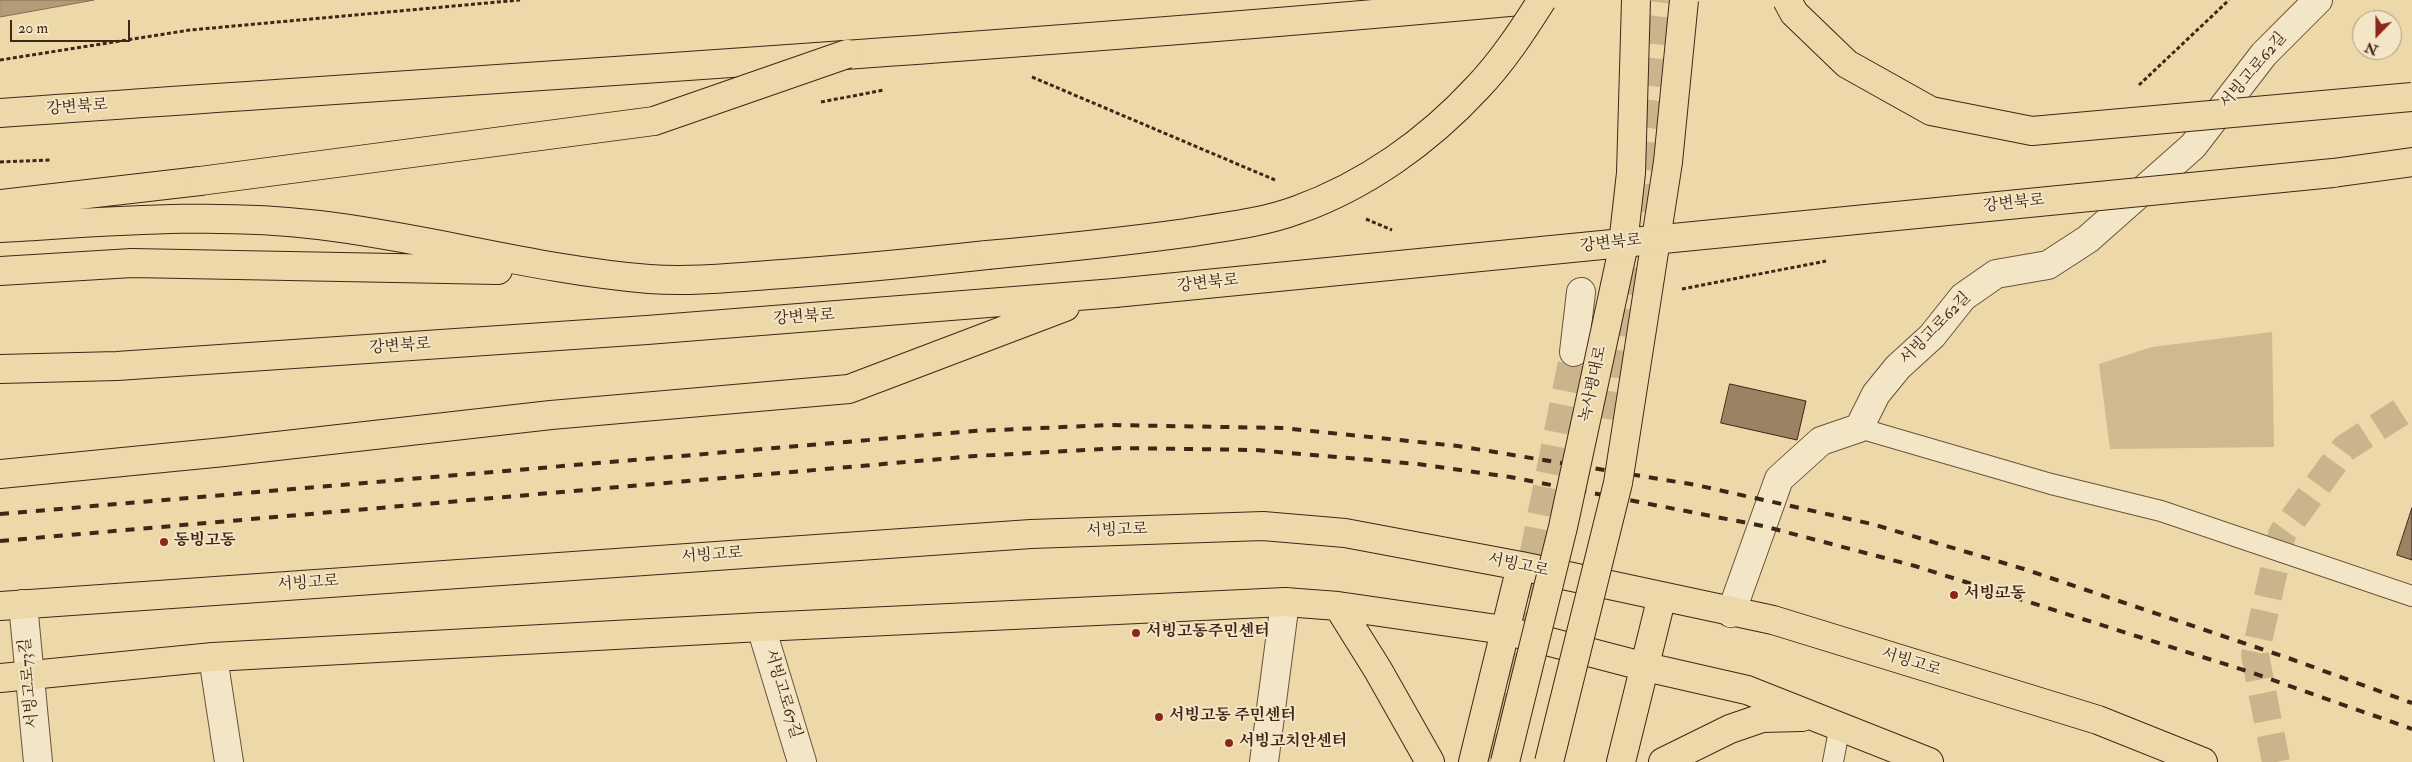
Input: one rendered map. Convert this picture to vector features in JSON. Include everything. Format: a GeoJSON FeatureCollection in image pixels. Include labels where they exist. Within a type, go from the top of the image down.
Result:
{"type":"FeatureCollection","features":[{"type":"Feature","properties":{"kind":"main road","name":"강변북로"},"geometry":{"type":"LineString","coordinates":[[0,113],[847,54],[1377,14],[1530,0]]}},
{"type":"Feature","properties":{"kind":"main road"},"geometry":{"type":"LineString","coordinates":[[0,228],[203,218],[265,220],[330,226],[577,271],[651,279],[724,278],[836,270],[1122,242],[1243,224],[1296,211],[1340,193],[1380,169],[1442,122],[1478,88],[1524,28],[1542,0]]}},
{"type":"Feature","properties":{"kind":"main road","name":"녹사평대로"},"geometry":{"type":"LineString","coordinates":[[1505,762],[1563,528],[1622,252],[1632,173],[1636,0]]}},
{"type":"Feature","properties":{"kind":"main road"},"geometry":{"type":"LineString","coordinates":[[1549,762],[1618,483],[1668,162],[1684,0]]}},
{"type":"Feature","properties":{"kind":"main road"},"geometry":{"type":"LineString","coordinates":[[1787,0],[1794,13],[1847,64],[1931,111],[2032,131],[2412,97]]}},
{"type":"Feature","properties":{"kind":"main road"},"geometry":{"type":"LineString","coordinates":[[0,204],[200,181],[654,122],[847,54]]}},
{"type":"Feature","properties":{"kind":"main road","name":"강변북로"},"geometry":{"type":"LineString","coordinates":[[0,369],[146,364],[647,330],[1105,294],[2333,172],[2412,162]]}},
{"type":"Feature","properties":{"kind":"main road"},"geometry":{"type":"LineString","coordinates":[[0,271],[132,263],[577,271]]}},
{"type":"Feature","properties":{"kind":"main road"},"geometry":{"type":"LineString","coordinates":[[0,474],[224,452],[551,415],[849,389],[1105,294]]}},
{"type":"Feature","properties":{"kind":"main road","name":"서빙고로"},"geometry":{"type":"LineString","coordinates":[[12,605],[1031,534],[1263,526],[1345,533],[1521,566],[1662,596],[1731,613],[1773,620],[2098,720],[2203,762]]}},
{"type":"Feature","properties":{"kind":"main road"},"geometry":{"type":"LineString","coordinates":[[1473,762],[1521,566]]}},
{"type":"Feature","properties":{"kind":"main road"},"geometry":{"type":"LineString","coordinates":[[1621,762],[1662,596]]}},
{"type":"Feature","properties":{"kind":"main road"},"geometry":{"type":"LineString","coordinates":[[0,678],[213,657],[761,627],[1285,602],[1338,606],[1504,630],[1646,667],[1747,690],[1929,762]]}},
{"type":"Feature","properties":{"kind":"main road"},"geometry":{"type":"LineString","coordinates":[[1338,606],[1378,670],[1430,762]]}},
{"type":"Feature","properties":{"kind":"main road"},"geometry":{"type":"LineString","coordinates":[[1663,762],[1730,729],[1762,718],[1829,721]]}},
{"type":"Feature","properties":{"kind":"street","name":"서빙고로62길"},"geometry":{"type":"LineString","coordinates":[[1859,428],[1876,394],[1898,367],[1932,336],[1963,297],[1996,274],[2048,266],[2088,239],[2193,146],[2264,54],[2318,0]]}},
{"type":"Feature","properties":{"kind":"street"},"geometry":{"type":"LineString","coordinates":[[1574,352],[1581,292]]}},
{"type":"Feature","properties":{"kind":"street"},"geometry":{"type":"LineString","coordinates":[[1731,613],[1779,479],[1821,441],[1859,428]]}},
{"type":"Feature","properties":{"kind":"street"},"geometry":{"type":"LineString","coordinates":[[1264,762],[1285,602]]}},
{"type":"Feature","properties":{"kind":"street","name":"서빙고로73길"},"geometry":{"type":"LineString","coordinates":[[12,605],[29,676],[38,762]]}},
{"type":"Feature","properties":{"kind":"street","name":"서빙고로67길"},"geometry":{"type":"LineString","coordinates":[[761,627],[804,761]]}},
{"type":"Feature","properties":{"kind":"street"},"geometry":{"type":"LineString","coordinates":[[213,657],[229,762]]}},
{"type":"Feature","properties":{"kind":"lane"},"geometry":{"type":"LineString","coordinates":[[1859,428],[2051,484],[2161,512],[2412,596]]}},
{"type":"Feature","properties":{"kind":"lane"},"geometry":{"type":"LineString","coordinates":[[1829,721],[1833,762]]}},
{"type":"Feature","properties":{"kind":"path"},"geometry":{"type":"LineString","coordinates":[[0,60],[190,30],[520,0]]}},
{"type":"Feature","properties":{"kind":"shaded area"},"geometry":{"type":"Polygon","coordinates":[[[0,0],[94,0],[0,17],[0,0]]]}},
{"type":"Feature","properties":{"kind":"shaded area"},"geometry":{"type":"Polygon","coordinates":[[[2272,332],[2274,447],[2110,449],[2099,364],[2152,347],[2272,332]]]}},
{"type":"Feature","properties":{"kind":"building"},"geometry":{"type":"Polygon","coordinates":[[[1730,384],[1806,401],[1797,440],[1721,423],[1730,384]]]}},
{"type":"Feature","properties":{"kind":"building"},"geometry":{"type":"Polygon","coordinates":[[[2412,508],[2412,560],[2397,555],[2412,508]]]}},
{"type":"Feature","properties":{"kind":"tunnel"},"geometry":{"type":"LineString","coordinates":[[1615,420],[1665,0]]}},
{"type":"Feature","properties":{"kind":"tunnel"},"geometry":{"type":"LineString","coordinates":[[1492,762],[1574,352]]}},
{"type":"Feature","properties":{"kind":"tunnel"},"geometry":{"type":"LineString","coordinates":[[2276,762],[2255,655],[2282,534],[2345,448],[2412,405]]}},
{"type":"Feature","properties":{"kind":"railway"},"geometry":{"type":"LineString","coordinates":[[0,514],[974,431],[1109,425],[1282,428],[1458,446],[1696,485],[1872,524],[2024,569],[2291,659],[2412,703]]}},
{"type":"Feature","properties":{"kind":"railway"},"geometry":{"type":"LineString","coordinates":[[0,541],[975,456],[1120,448],[1255,450],[1418,464],[1510,477],[1763,526],[1915,566],[2250,672],[2412,729]]}},
{"type":"Feature","properties":{"kind":"place","name":"동빙고동"},"geometry":{"type":"Point","coordinates":[164,542]}},
{"type":"Feature","properties":{"kind":"place","name":"서빙고동"},"geometry":{"type":"Point","coordinates":[1954,595]}},
{"type":"Feature","properties":{"kind":"place","name":"서빙고동주민센터"},"geometry":{"type":"Point","coordinates":[1136,633]}},
{"type":"Feature","properties":{"kind":"place","name":"서빙고동 주민센터"},"geometry":{"type":"Point","coordinates":[1159,717]}},
{"type":"Feature","properties":{"kind":"place","name":"서빙고치안센터"},"geometry":{"type":"Point","coordinates":[1229,743]}}]}
